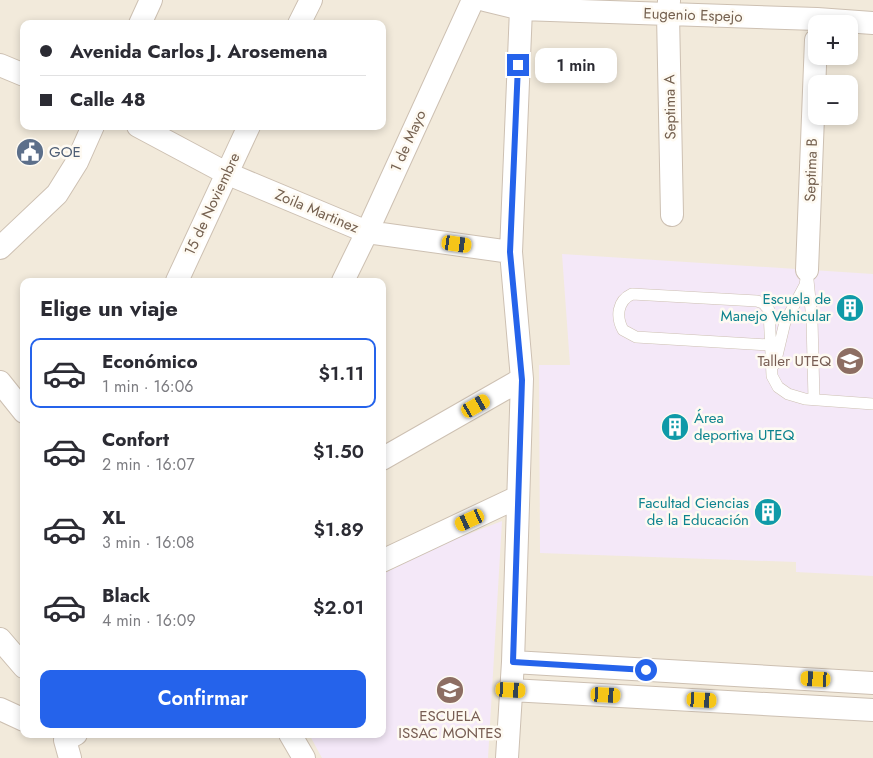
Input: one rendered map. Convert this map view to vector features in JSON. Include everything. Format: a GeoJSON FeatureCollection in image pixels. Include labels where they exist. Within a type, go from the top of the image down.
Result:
{"type":"FeatureCollection","features":[{"type":"Feature","properties":{"kind":"street"},"geometry":{"type":"LineString","coordinates":[[142,20],[151,0]]}},
{"type":"Feature","properties":{"kind":"street"},"geometry":{"type":"LineString","coordinates":[[301,20],[311,0]]}},
{"type":"Feature","properties":{"kind":"street","name":"1 de Mayo"},"geometry":{"type":"LineString","coordinates":[[344,278],[472,0]]}},
{"type":"Feature","properties":{"kind":"street","name":"Eugenio Espejo"},"geometry":{"type":"LineString","coordinates":[[485,0],[520,9],[668,7],[808,20]]}},
{"type":"Feature","properties":{"kind":"street","name":"Septima A"},"geometry":{"type":"LineString","coordinates":[[668,7],[672,215]]}},
{"type":"Feature","properties":{"kind":"street"},"geometry":{"type":"LineString","coordinates":[[507,758],[513,662],[522,380],[510,252],[520,9]]}},
{"type":"Feature","properties":{"kind":"street","name":"Eugenio Espejo"},"geometry":{"type":"LineString","coordinates":[[858,22],[873,23]]}},
{"type":"Feature","properties":{"kind":"street"},"geometry":{"type":"LineString","coordinates":[[0,65],[20,73]]}},
{"type":"Feature","properties":{"kind":"street","name":"Septima B"},"geometry":{"type":"LineString","coordinates":[[807,270],[815,65]]}},
{"type":"Feature","properties":{"kind":"street"},"geometry":{"type":"LineString","coordinates":[[0,248],[57,194],[77,162],[91,130]]}},
{"type":"Feature","properties":{"kind":"street","name":"Zoila Martinez"},"geometry":{"type":"LineString","coordinates":[[145,130],[226,173],[367,232],[510,252]]}},
{"type":"Feature","properties":{"kind":"street","name":"15 de Noviembre"},"geometry":{"type":"LineString","coordinates":[[178,278],[247,130]]}},
{"type":"Feature","properties":{"kind":"street"},"geometry":{"type":"LineString","coordinates":[[386,457],[522,380]]}},
{"type":"Feature","properties":{"kind":"street"},"geometry":{"type":"LineString","coordinates":[[0,382],[20,407]]}},
{"type":"Feature","properties":{"kind":"street"},"geometry":{"type":"LineString","coordinates":[[386,559],[518,497]]}},
{"type":"Feature","properties":{"kind":"street"},"geometry":{"type":"LineString","coordinates":[[0,639],[20,663]]}},
{"type":"Feature","properties":{"kind":"street"},"geometry":{"type":"LineString","coordinates":[[513,662],[873,683]]}},
{"type":"Feature","properties":{"kind":"street"},"geometry":{"type":"LineString","coordinates":[[511,690],[873,710]]}},
{"type":"Feature","properties":{"kind":"street"},"geometry":{"type":"LineString","coordinates":[[0,708],[20,718]]}},
{"type":"Feature","properties":{"kind":"street"},"geometry":{"type":"LineString","coordinates":[[292,738],[304,758]]}},
{"type":"Feature","properties":{"kind":"lane"},"geometry":{"type":"LineString","coordinates":[[772,376],[785,322],[805,285],[807,270]]}},
{"type":"Feature","properties":{"kind":"lane"},"geometry":{"type":"LineString","coordinates":[[807,270],[812,320],[814,399]]}},
{"type":"Feature","properties":{"kind":"lane"},"geometry":{"type":"LineString","coordinates":[[770,345],[636,337],[623,330],[618,316],[622,301],[632,294],[757,301],[763,303],[769,310],[772,376],[778,387],[788,394],[814,399],[873,404]]}},
{"type":"Feature","properties":{"kind":"shaded area"},"geometry":{"type":"Polygon","coordinates":[[[0,0],[873,0],[873,758],[0,758],[0,0]]]}},
{"type":"Feature","properties":{"kind":"shaded area"},"geometry":{"type":"Polygon","coordinates":[[[562,254],[873,274],[873,576],[796,572],[796,562],[540,553],[539,365],[570,365],[562,254]]]}},
{"type":"Feature","properties":{"kind":"shaded area"},"geometry":{"type":"Polygon","coordinates":[[[502,521],[488,758],[322,758],[311,738],[386,738],[386,572],[435,547],[502,521]]]}},
{"type":"Feature","properties":{"kind":"place","name":"GOE"},"geometry":{"type":"Point","coordinates":[30,152]}},
{"type":"Feature","properties":{"kind":"place","name":"Escuela de Manejo Vehicular"},"geometry":{"type":"Point","coordinates":[850,308]}},
{"type":"Feature","properties":{"kind":"place","name":"Taller UTEQ"},"geometry":{"type":"Point","coordinates":[850,361]}},
{"type":"Feature","properties":{"kind":"place","name":"Área deportiva UTEQ"},"geometry":{"type":"Point","coordinates":[675,427]}},
{"type":"Feature","properties":{"kind":"place","name":"Facultad Ciencias de la Educación"},"geometry":{"type":"Point","coordinates":[768,512]}},
{"type":"Feature","properties":{"kind":"place","name":"ESCUELA ISSAC MONTES"},"geometry":{"type":"Point","coordinates":[450,690]}},
{"type":"Feature","properties":{"kind":"route"},"geometry":{"type":"LineString","coordinates":[[518,65],[510,252],[522,380],[513,662],[646,670]]}}]}
